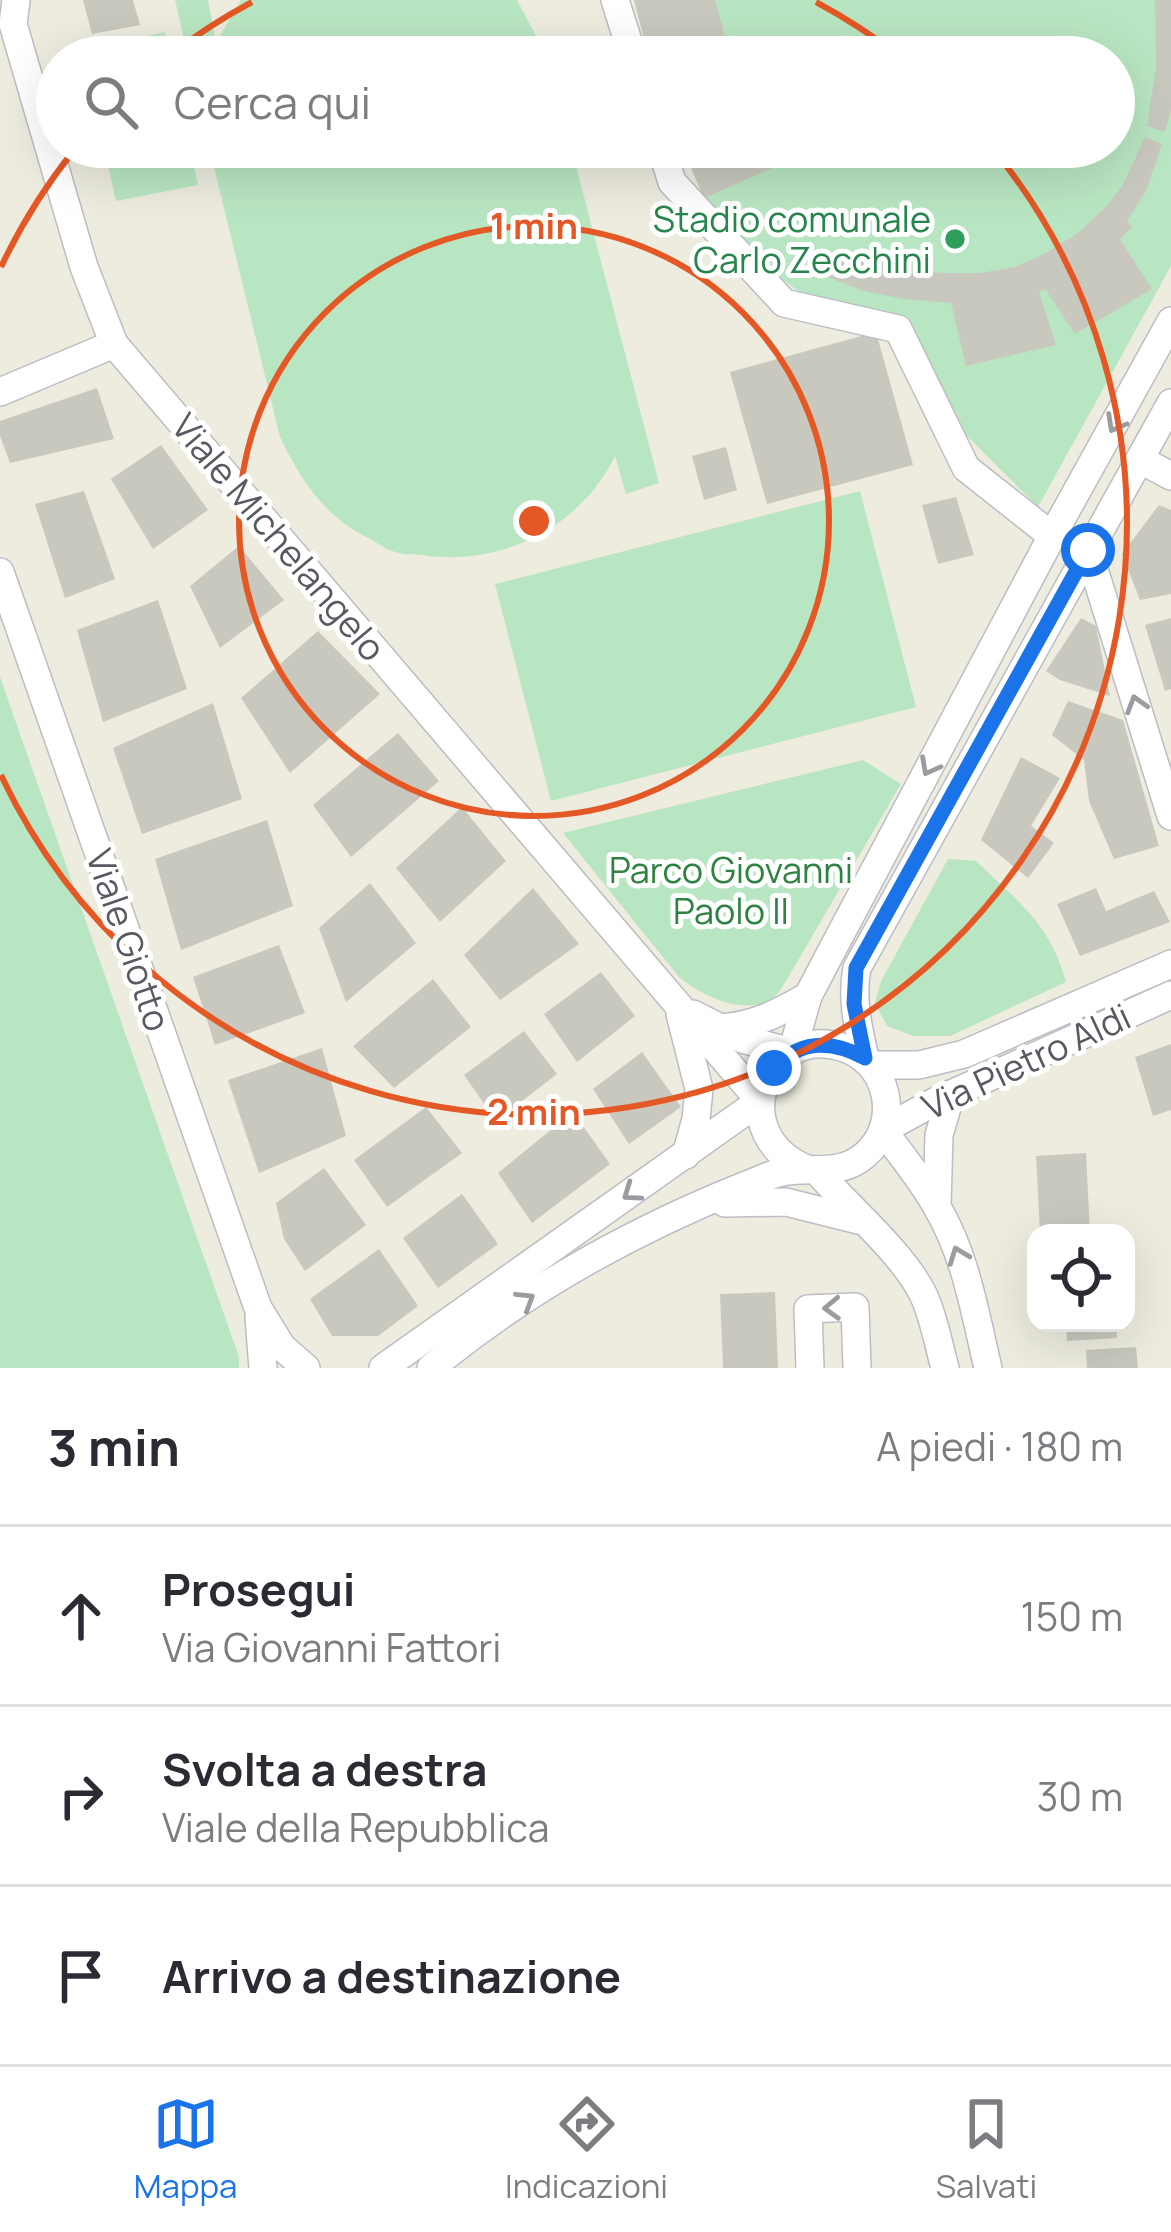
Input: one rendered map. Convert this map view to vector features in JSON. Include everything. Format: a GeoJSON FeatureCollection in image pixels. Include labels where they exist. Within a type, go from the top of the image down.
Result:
{"type":"FeatureCollection","features":[{"type":"Feature","properties":{"kind":"street"},"geometry":{"type":"LineString","coordinates":[[615,0],[626,36]]}},
{"type":"Feature","properties":{"kind":"street","name":"Viale Michelangelo"},"geometry":{"type":"LineString","coordinates":[[10,19],[36,106]]}},
{"type":"Feature","properties":{"kind":"street","name":"Viale Michelangelo"},"geometry":{"type":"LineString","coordinates":[[54,168],[113,344],[760,1101]]}},
{"type":"Feature","properties":{"kind":"street"},"geometry":{"type":"LineString","coordinates":[[668,168],[672,182],[784,303],[898,329],[966,467],[1052,536]]}},
{"type":"Feature","properties":{"kind":"street"},"geometry":{"type":"LineString","coordinates":[[792,1052],[808,996],[1171,321]]}},
{"type":"Feature","properties":{"kind":"street"},"geometry":{"type":"LineString","coordinates":[[0,392],[113,344]]}},
{"type":"Feature","properties":{"kind":"street"},"geometry":{"type":"LineString","coordinates":[[430,1368],[500,1316],[629,1238],[778,1173],[849,1166],[875,1145],[887,1103],[885,1089],[868,1062],[854,1004],[856,968],[1171,404]]}},
{"type":"Feature","properties":{"kind":"street"},"geometry":{"type":"LineString","coordinates":[[1141,460],[1171,476]]}},
{"type":"Feature","properties":{"kind":"street"},"geometry":{"type":"LineString","coordinates":[[1088,550],[1171,815]]}},
{"type":"Feature","properties":{"kind":"street","name":"Viale Giotto"},"geometry":{"type":"LineString","coordinates":[[0,572],[258,1308],[282,1347],[306,1368]]}},
{"type":"Feature","properties":{"kind":"street","name":"Via Pietro Aldi"},"geometry":{"type":"LineString","coordinates":[[868,1062],[919,1065],[964,1054],[1171,964]]}},
{"type":"Feature","properties":{"kind":"street","name":"Via Pietro Aldi"},"geometry":{"type":"LineString","coordinates":[[883,1130],[1171,995]]}},
{"type":"Feature","properties":{"kind":"street"},"geometry":{"type":"LineString","coordinates":[[717,1028],[762,1021],[808,996]]}},
{"type":"Feature","properties":{"kind":"street","name":"Viale Michelangelo"},"geometry":{"type":"LineString","coordinates":[[677,1004],[742,1039],[792,1052]]}},
{"type":"Feature","properties":{"kind":"street","name":"Viale Michelangelo"},"geometry":{"type":"LineString","coordinates":[[677,1004],[699,1089],[686,1155]]}},
{"type":"Feature","properties":{"kind":"street"},"geometry":{"type":"LineString","coordinates":[[868,1062],[834,1045],[792,1052],[774,1068],[763,1089],[762,1123],[771,1143],[787,1159],[811,1169],[904,1264],[922,1292],[945,1368]]}},
{"type":"Feature","properties":{"kind":"street"},"geometry":{"type":"LineString","coordinates":[[937,1206],[939,1135],[952,1094]]}},
{"type":"Feature","properties":{"kind":"street"},"geometry":{"type":"LineString","coordinates":[[382,1368],[760,1101]]}},
{"type":"Feature","properties":{"kind":"street"},"geometry":{"type":"LineString","coordinates":[[883,1130],[937,1206],[955,1244],[988,1368]]}},
{"type":"Feature","properties":{"kind":"street"},"geometry":{"type":"LineString","coordinates":[[697,1206],[786,1202],[862,1221]]}},
{"type":"Feature","properties":{"kind":"street"},"geometry":{"type":"LineString","coordinates":[[810,1368],[808,1309],[855,1307],[857,1368]]}},
{"type":"Feature","properties":{"kind":"street","name":"Viale Giotto"},"geometry":{"type":"LineString","coordinates":[[258,1308],[263,1368]]}},
{"type":"Feature","properties":{"kind":"green space"},"geometry":{"type":"Polygon","coordinates":[[[175,0],[208,0],[215,36],[183,36],[175,0]]]}},
{"type":"Feature","properties":{"kind":"green space"},"geometry":{"type":"Polygon","coordinates":[[[241,0],[517,0],[536,36],[220,36],[241,0]]]}},
{"type":"Feature","properties":{"kind":"green space","name":"Stadio comunale Carlo Zecchini"},"geometry":{"type":"Polygon","coordinates":[[[634,0],[1171,0],[1171,266],[1038,507],[964,433],[909,318],[846,307],[798,291],[710,211],[691,168],[1135,168],[1135,36],[643,36],[634,0]]]}},
{"type":"Feature","properties":{"kind":"green space"},"geometry":{"type":"Polygon","coordinates":[[[109,168],[194,168],[198,185],[116,201],[109,168]]]}},
{"type":"Feature","properties":{"kind":"green space"},"geometry":{"type":"Polygon","coordinates":[[[214,168],[576,168],[659,483],[626,494],[615,456],[581,504],[535,537],[481,555],[398,553],[354,530],[327,509],[280,437],[214,168]]]}},
{"type":"Feature","properties":{"kind":"green space"},"geometry":{"type":"Polygon","coordinates":[[[860,491],[916,707],[551,801],[495,584],[860,491]]]}},
{"type":"Feature","properties":{"kind":"green space"},"geometry":{"type":"Polygon","coordinates":[[[0,677],[239,1357],[239,1368],[0,1368],[0,677]]]}},
{"type":"Feature","properties":{"kind":"green space","name":"Parco Giovanni Paolo II"},"geometry":{"type":"Polygon","coordinates":[[[863,760],[901,784],[782,988],[762,1003],[724,1002],[679,977],[563,833],[863,760]]]}},
{"type":"Feature","properties":{"kind":"green space"},"geometry":{"type":"Polygon","coordinates":[[[948,859],[976,861],[1019,902],[1051,944],[1066,982],[950,1036],[913,1036],[887,1026],[875,1003],[881,981],[948,859]]]}},
{"type":"Feature","properties":{"kind":"building"},"geometry":{"type":"Polygon","coordinates":[[[83,0],[133,0],[140,25],[92,34],[83,0]]]}},
{"type":"Feature","properties":{"kind":"building"},"geometry":{"type":"Polygon","coordinates":[[[634,0],[715,0],[725,36],[643,36],[634,0]]]}},
{"type":"Feature","properties":{"kind":"building"},"geometry":{"type":"Polygon","coordinates":[[[1155,0],[1171,0],[1171,110],[1165,132],[1147,126],[1156,67],[1155,0]]]}},
{"type":"Feature","properties":{"kind":"building"},"geometry":{"type":"Polygon","coordinates":[[[1145,137],[1162,144],[1146,191],[1127,221],[1132,227],[1120,239],[1152,289],[1075,334],[1045,289],[1039,292],[1056,345],[966,366],[951,303],[864,291],[825,276],[841,248],[876,261],[943,273],[1015,267],[1079,232],[1123,185],[1135,168],[1145,137]]]}},
{"type":"Feature","properties":{"kind":"building"},"geometry":{"type":"Polygon","coordinates":[[[691,168],[772,168],[704,198],[691,168]]]}},
{"type":"Feature","properties":{"kind":"building"},"geometry":{"type":"Polygon","coordinates":[[[876,332],[913,465],[767,504],[730,372],[876,332]]]}},
{"type":"Feature","properties":{"kind":"building"},"geometry":{"type":"Polygon","coordinates":[[[97,388],[114,439],[10,463],[0,421],[97,388]]]}},
{"type":"Feature","properties":{"kind":"building"},"geometry":{"type":"Polygon","coordinates":[[[161,445],[208,510],[153,549],[111,479],[161,445]]]}},
{"type":"Feature","properties":{"kind":"building"},"geometry":{"type":"Polygon","coordinates":[[[726,447],[737,490],[704,500],[692,456],[726,447]]]}},
{"type":"Feature","properties":{"kind":"building"},"geometry":{"type":"Polygon","coordinates":[[[84,491],[115,579],[65,598],[35,504],[84,491]]]}},
{"type":"Feature","properties":{"kind":"building"},"geometry":{"type":"Polygon","coordinates":[[[956,497],[974,555],[938,564],[922,505],[956,497]]]}},
{"type":"Feature","properties":{"kind":"building"},"geometry":{"type":"Polygon","coordinates":[[[1159,505],[1171,510],[1171,594],[1140,600],[1122,554],[1159,505]]]}},
{"type":"Feature","properties":{"kind":"building"},"geometry":{"type":"Polygon","coordinates":[[[239,546],[284,600],[220,648],[190,586],[239,546]]]}},
{"type":"Feature","properties":{"kind":"building"},"geometry":{"type":"Polygon","coordinates":[[[158,600],[187,689],[103,722],[77,630],[158,600]]]}},
{"type":"Feature","properties":{"kind":"building"},"geometry":{"type":"Polygon","coordinates":[[[1081,618],[1096,626],[1110,696],[1046,671],[1081,618]]]}},
{"type":"Feature","properties":{"kind":"building"},"geometry":{"type":"Polygon","coordinates":[[[1171,618],[1171,689],[1165,691],[1145,625],[1171,618]]]}},
{"type":"Feature","properties":{"kind":"building"},"geometry":{"type":"Polygon","coordinates":[[[318,631],[380,694],[290,773],[241,698],[318,631]]]}},
{"type":"Feature","properties":{"kind":"building"},"geometry":{"type":"Polygon","coordinates":[[[1068,701],[1123,720],[1159,846],[1114,859],[1089,801],[1084,760],[1052,735],[1068,701]]]}},
{"type":"Feature","properties":{"kind":"building"},"geometry":{"type":"Polygon","coordinates":[[[213,703],[242,799],[142,834],[113,748],[213,703]]]}},
{"type":"Feature","properties":{"kind":"building"},"geometry":{"type":"Polygon","coordinates":[[[398,733],[439,781],[351,857],[313,805],[398,733]]]}},
{"type":"Feature","properties":{"kind":"building"},"geometry":{"type":"Polygon","coordinates":[[[1021,757],[1060,778],[1031,826],[1054,843],[1028,878],[981,840],[1021,757]]]}},
{"type":"Feature","properties":{"kind":"building"},"geometry":{"type":"Polygon","coordinates":[[[462,807],[506,861],[440,922],[396,868],[462,807]]]}},
{"type":"Feature","properties":{"kind":"building"},"geometry":{"type":"Polygon","coordinates":[[[267,820],[293,906],[181,950],[155,859],[267,820]]]}},
{"type":"Feature","properties":{"kind":"building"},"geometry":{"type":"Polygon","coordinates":[[[370,883],[416,943],[346,1002],[319,928],[370,883]]]}},
{"type":"Feature","properties":{"kind":"building"},"geometry":{"type":"Polygon","coordinates":[[[533,888],[579,944],[500,1000],[464,955],[533,888]]]}},
{"type":"Feature","properties":{"kind":"building"},"geometry":{"type":"Polygon","coordinates":[[[1096,888],[1106,911],[1154,891],[1170,922],[1080,956],[1057,904],[1096,888]]]}},
{"type":"Feature","properties":{"kind":"building"},"geometry":{"type":"Polygon","coordinates":[[[279,945],[305,1013],[215,1045],[193,977],[279,945]]]}},
{"type":"Feature","properties":{"kind":"building"},"geometry":{"type":"Polygon","coordinates":[[[601,972],[635,1016],[577,1062],[544,1014],[601,972]]]}},
{"type":"Feature","properties":{"kind":"building"},"geometry":{"type":"Polygon","coordinates":[[[433,979],[471,1027],[394,1088],[353,1046],[433,979]]]}},
{"type":"Feature","properties":{"kind":"building"},"geometry":{"type":"Polygon","coordinates":[[[524,1031],[557,1074],[496,1121],[464,1075],[524,1031]]]}},
{"type":"Feature","properties":{"kind":"building"},"geometry":{"type":"Polygon","coordinates":[[[1171,1044],[1171,1110],[1153,1116],[1135,1057],[1171,1044]]]}},
{"type":"Feature","properties":{"kind":"building"},"geometry":{"type":"Polygon","coordinates":[[[322,1048],[346,1136],[259,1173],[228,1080],[322,1048]]]}},
{"type":"Feature","properties":{"kind":"building"},"geometry":{"type":"Polygon","coordinates":[[[642,1052],[681,1107],[629,1144],[593,1089],[642,1052]]]}},
{"type":"Feature","properties":{"kind":"building"},"geometry":{"type":"Polygon","coordinates":[[[426,1107],[462,1153],[387,1207],[354,1160],[426,1107]]]}},
{"type":"Feature","properties":{"kind":"building"},"geometry":{"type":"Polygon","coordinates":[[[573,1112],[610,1164],[532,1223],[498,1173],[573,1112]]]}},
{"type":"Feature","properties":{"kind":"building"},"geometry":{"type":"Polygon","coordinates":[[[1086,1153],[1090,1224],[1040,1224],[1036,1156],[1086,1153]]]}},
{"type":"Feature","properties":{"kind":"building"},"geometry":{"type":"Polygon","coordinates":[[[324,1168],[366,1225],[305,1271],[284,1239],[276,1203],[324,1168]]]}},
{"type":"Feature","properties":{"kind":"building"},"geometry":{"type":"Polygon","coordinates":[[[462,1194],[498,1244],[438,1288],[403,1238],[462,1194]]]}},
{"type":"Feature","properties":{"kind":"building"},"geometry":{"type":"Polygon","coordinates":[[[379,1249],[418,1306],[378,1336],[332,1336],[310,1299],[379,1249]]]}},
{"type":"Feature","properties":{"kind":"building"},"geometry":{"type":"Polygon","coordinates":[[[775,1292],[778,1368],[723,1368],[720,1294],[775,1292]]]}},
{"type":"Feature","properties":{"kind":"building"},"geometry":{"type":"Polygon","coordinates":[[[1066,1332],[1117,1332],[1117,1338],[1067,1341],[1066,1332]]]}},
{"type":"Feature","properties":{"kind":"building"},"geometry":{"type":"Polygon","coordinates":[[[1136,1347],[1138,1368],[1087,1368],[1086,1350],[1136,1347]]]}},
{"type":"Feature","properties":{"kind":"place","name":"Stadio comunale Carlo Zecchini"},"geometry":{"type":"Point","coordinates":[955,239]}},
{"type":"Feature","properties":{"kind":"route"},"geometry":{"type":"LineString","coordinates":[[774,1068],[792,1052],[820,1044],[865,1058],[854,1004],[856,968],[1088,550]]}}]}
